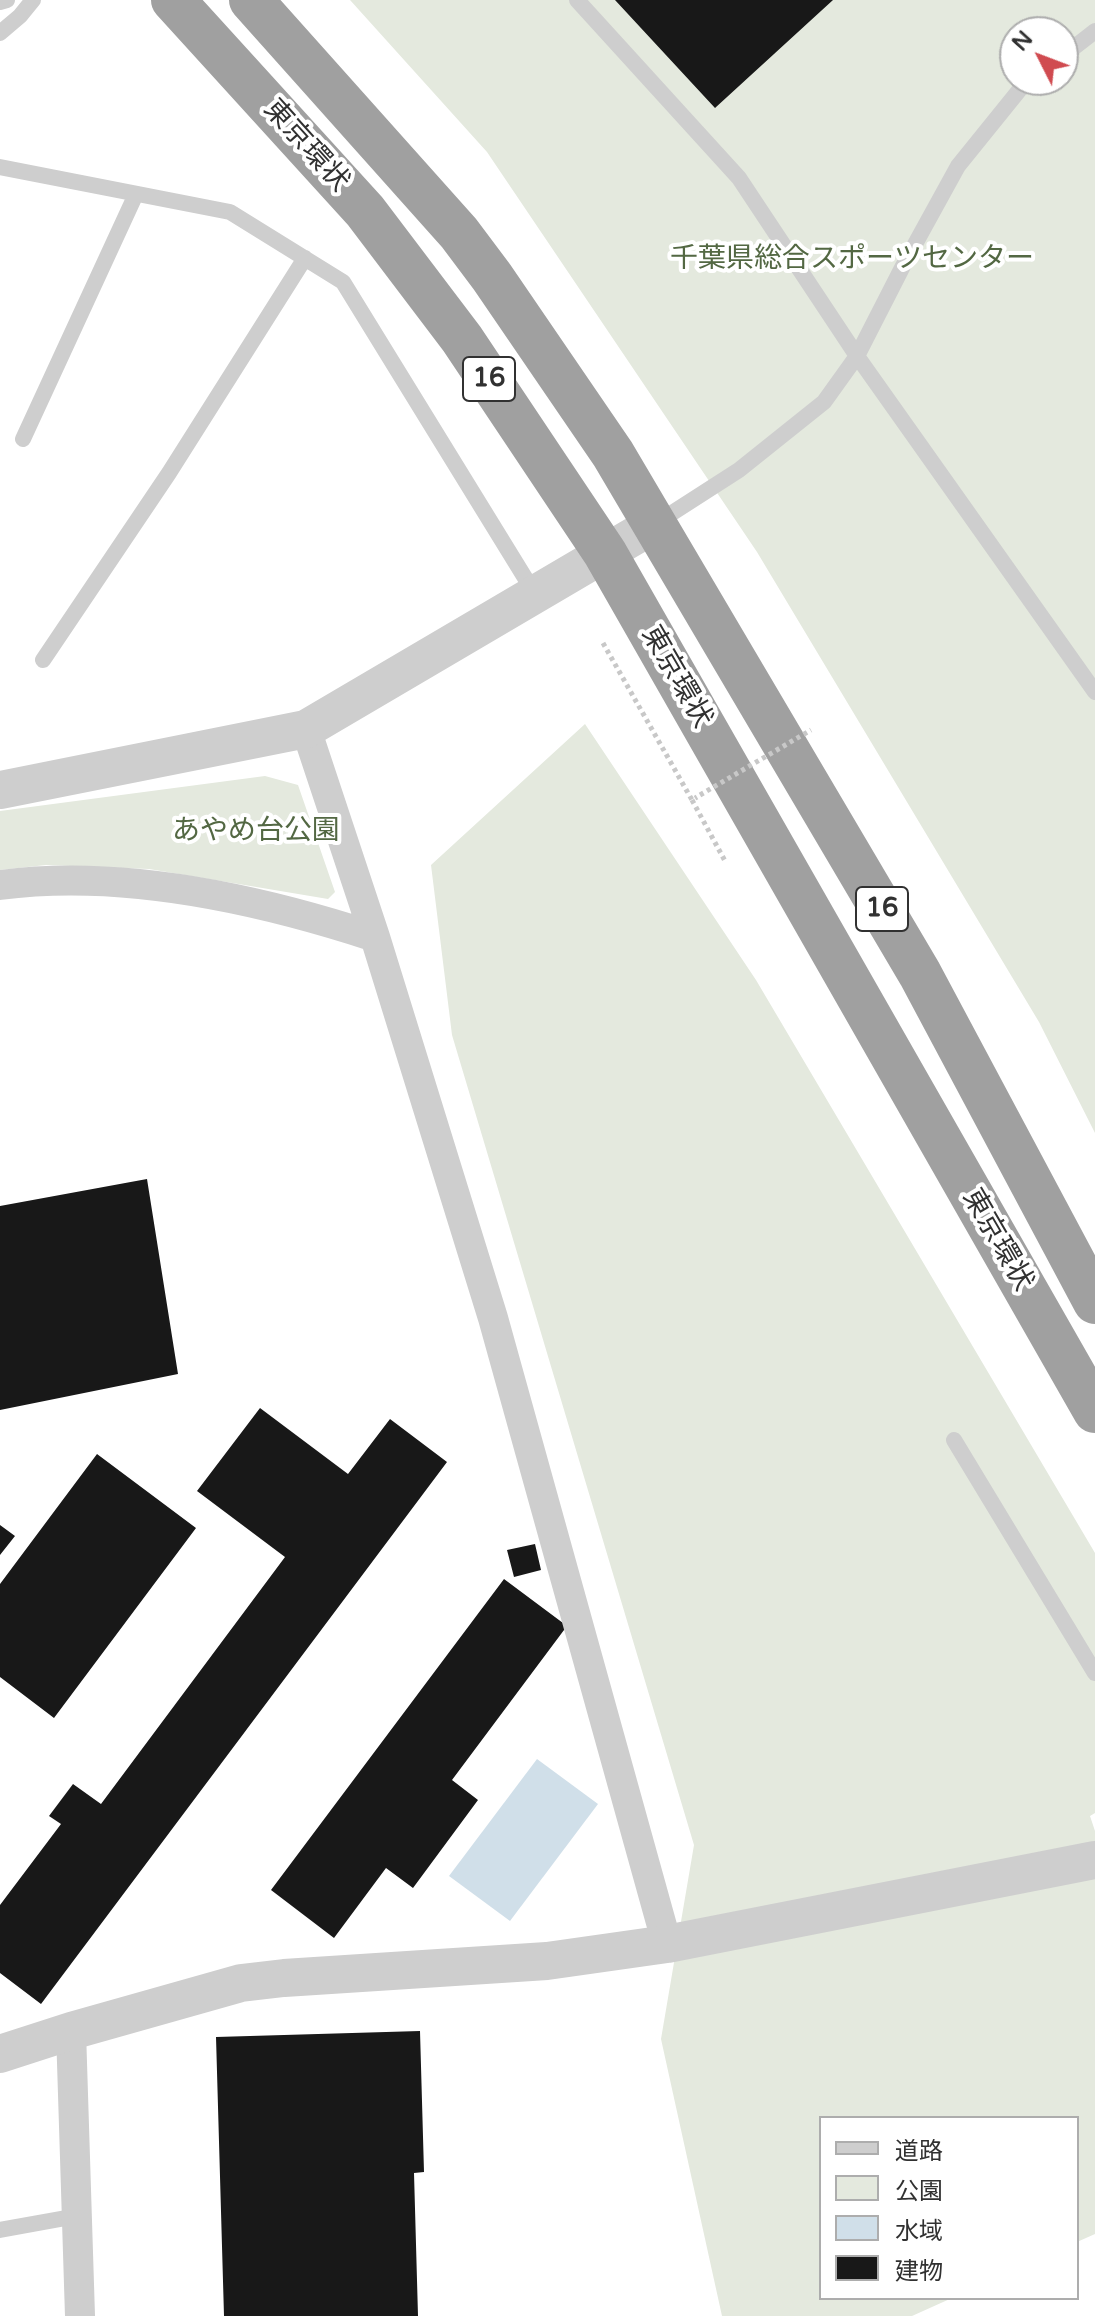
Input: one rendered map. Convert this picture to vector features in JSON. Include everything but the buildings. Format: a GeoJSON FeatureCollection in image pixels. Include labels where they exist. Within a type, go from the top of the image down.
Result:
{"type":"FeatureCollection","features":[{"type":"Feature","properties":{"kind":"highway","name":"東京環状"},"geometry":{"type":"LineString","coordinates":[[173,0],[365,211],[462,339],[605,553],[1095,1411]]}},
{"type":"Feature","properties":{"kind":"highway","name":"東京環状"},"geometry":{"type":"LineString","coordinates":[[251,0],[459,233],[613,454],[920,974],[1095,1302]]}},
{"type":"Feature","properties":{"kind":"street"},"geometry":{"type":"LineString","coordinates":[[0,790],[306,729],[653,525]]}},
{"type":"Feature","properties":{"kind":"street"},"geometry":{"type":"LineString","coordinates":[[306,729],[375,937],[493,1318],[667,1944]]}},
{"type":"Feature","properties":{"kind":"street"},"geometry":{"type":"LineString","coordinates":[[0,885],[35,880],[144,883],[306,914],[375,937]]}},
{"type":"Feature","properties":{"kind":"street"},"geometry":{"type":"LineString","coordinates":[[0,2054],[241,1983],[547,1961],[667,1944],[1095,1860]]}},
{"type":"Feature","properties":{"kind":"street"},"geometry":{"type":"LineString","coordinates":[[71,2031],[80,2316]]}},
{"type":"Feature","properties":{"kind":"lane"},"geometry":{"type":"LineString","coordinates":[[0,2],[7,0]]}},
{"type":"Feature","properties":{"kind":"lane"},"geometry":{"type":"LineString","coordinates":[[0,33],[33,0]]}},
{"type":"Feature","properties":{"kind":"lane"},"geometry":{"type":"LineString","coordinates":[[577,0],[739,178],[857,356],[1095,692]]}},
{"type":"Feature","properties":{"kind":"lane"},"geometry":{"type":"LineString","coordinates":[[1079,44],[1095,31]]}},
{"type":"Feature","properties":{"kind":"lane"},"geometry":{"type":"LineString","coordinates":[[653,525],[739,470],[824,402],[857,356],[958,166],[1015,96]]}},
{"type":"Feature","properties":{"kind":"lane"},"geometry":{"type":"LineString","coordinates":[[0,167],[230,212],[343,282],[535,594]]}},
{"type":"Feature","properties":{"kind":"lane"},"geometry":{"type":"LineString","coordinates":[[23,439],[136,194]]}},
{"type":"Feature","properties":{"kind":"lane"},"geometry":{"type":"LineString","coordinates":[[43,660],[169,473],[305,258]]}},
{"type":"Feature","properties":{"kind":"lane"},"geometry":{"type":"LineString","coordinates":[[954,1440],[1095,1673]]}},
{"type":"Feature","properties":{"kind":"lane"},"geometry":{"type":"LineString","coordinates":[[0,2230],[77,2216]]}},
{"type":"Feature","properties":{"kind":"path"},"geometry":{"type":"LineString","coordinates":[[603,643],[725,861]]}},
{"type":"Feature","properties":{"kind":"path"},"geometry":{"type":"LineString","coordinates":[[692,800],[811,730]]}},
{"type":"Feature","properties":{"kind":"green space","name":"千葉県総合スポーツセンター"},"geometry":{"type":"Polygon","coordinates":[[[350,0],[1095,0],[1095,1133],[1039,1022],[757,552],[487,152],[350,0]]]}},
{"type":"Feature","properties":{"kind":"green space"},"geometry":{"type":"Polygon","coordinates":[[[585,724],[756,980],[1095,1553],[1095,1813],[1090,1816],[1095,1831],[1095,2234],[1079,2241],[1079,2116],[819,2116],[819,2300],[948,2300],[912,2316],[722,2316],[661,2039],[694,1845],[452,1035],[431,865],[585,724]]]}},
{"type":"Feature","properties":{"kind":"green space","name":"あやめ台公園"},"geometry":{"type":"Polygon","coordinates":[[[265,776],[298,785],[335,892],[328,899],[149,869],[46,865],[0,870],[0,811],[265,776]]]}},
{"type":"Feature","properties":{"kind":"water"},"geometry":{"type":"Polygon","coordinates":[[[537,1759],[598,1804],[510,1921],[449,1876],[537,1759]]]}}]}
